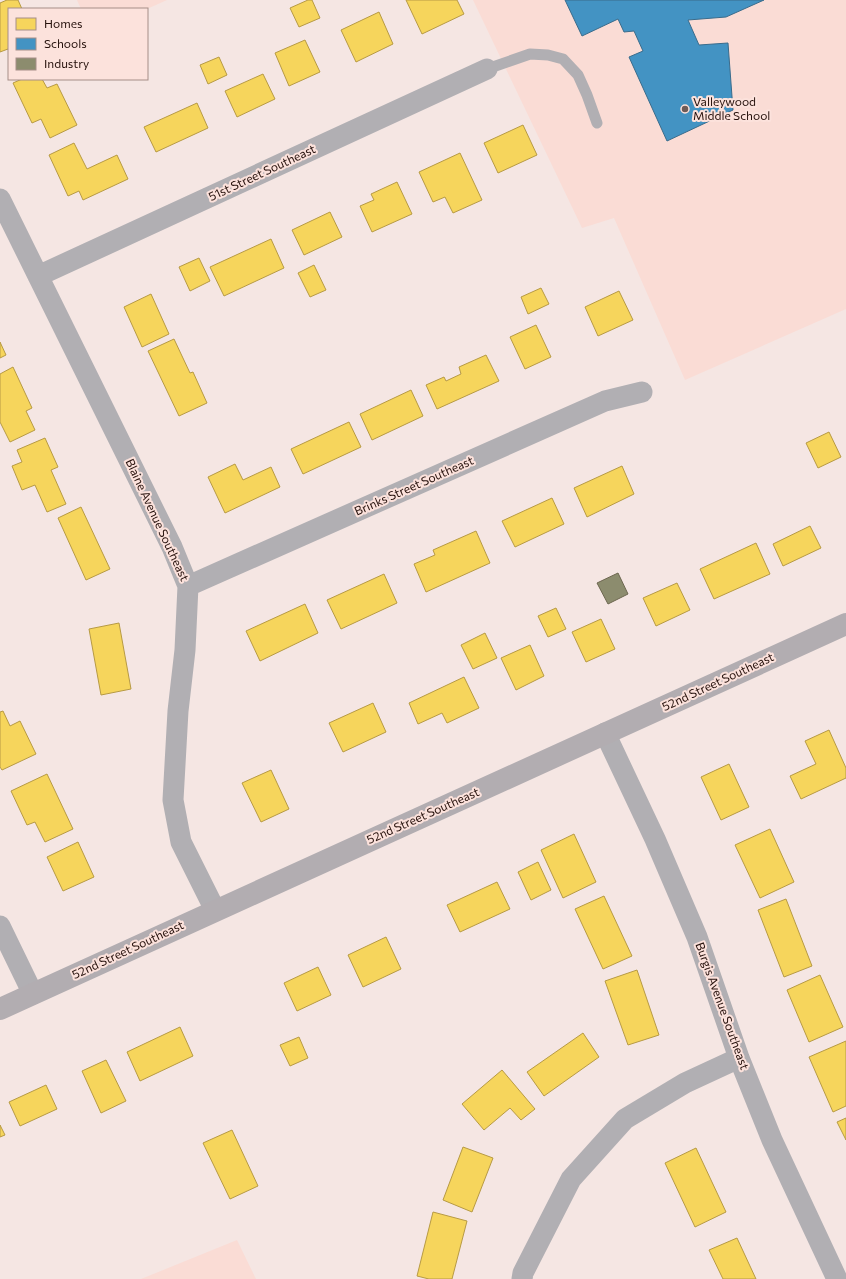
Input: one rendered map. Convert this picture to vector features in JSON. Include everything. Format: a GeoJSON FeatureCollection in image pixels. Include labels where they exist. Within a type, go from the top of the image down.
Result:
{"type":"FeatureCollection","features":[{"type":"Feature","properties":{"kind":"main road","name":"52nd Street Southeast"},"geometry":{"type":"LineString","coordinates":[[0,1009],[846,624]]}},
{"type":"Feature","properties":{"kind":"street","name":"51st Street Southeast"},"geometry":{"type":"LineString","coordinates":[[38,276],[486,69]]}},
{"type":"Feature","properties":{"kind":"street","name":"Blaine Avenue Southeast"},"geometry":{"type":"LineString","coordinates":[[0,198],[172,547],[188,586],[186,650],[178,711],[173,800],[181,842],[215,910]]}},
{"type":"Feature","properties":{"kind":"street","name":"Brinks Street Southeast"},"geometry":{"type":"LineString","coordinates":[[188,586],[605,401],[642,392]]}},
{"type":"Feature","properties":{"kind":"street","name":"Burgis Avenue Southeast"},"geometry":{"type":"LineString","coordinates":[[605,734],[655,839],[697,937],[739,1058],[772,1140],[837,1279]]}},
{"type":"Feature","properties":{"kind":"street"},"geometry":{"type":"LineString","coordinates":[[0,926],[33,994]]}},
{"type":"Feature","properties":{"kind":"street"},"geometry":{"type":"LineString","coordinates":[[522,1279],[523,1273],[571,1179],[625,1119],[685,1083],[739,1058]]}},
{"type":"Feature","properties":{"kind":"lane"},"geometry":{"type":"LineString","coordinates":[[486,69],[530,54],[548,54],[564,59],[578,75],[587,94],[597,123]]}},
{"type":"Feature","properties":{"kind":"shaded area"},"geometry":{"type":"Polygon","coordinates":[[[77,0],[167,0],[148,9],[81,8],[77,0]]]}},
{"type":"Feature","properties":{"kind":"shaded area","name":"Valleywood Middle School"},"geometry":{"type":"Polygon","coordinates":[[[473,0],[846,0],[846,309],[685,380],[614,218],[582,228],[473,0]]]}},
{"type":"Feature","properties":{"kind":"shaded area"},"geometry":{"type":"Polygon","coordinates":[[[237,1240],[256,1279],[141,1279],[237,1240]]]}},
{"type":"Feature","properties":{"kind":"building: Homes"},"geometry":{"type":"Polygon","coordinates":[[[7,0],[18,0],[22,8],[8,8],[8,49],[0,52],[0,3],[7,0]]]}},
{"type":"Feature","properties":{"kind":"building: Homes"},"geometry":{"type":"Polygon","coordinates":[[[308,0],[312,0],[320,18],[299,27],[290,8],[308,0]]]}},
{"type":"Feature","properties":{"kind":"building: Homes"},"geometry":{"type":"Polygon","coordinates":[[[406,0],[457,0],[464,14],[422,34],[406,0]]]}},
{"type":"Feature","properties":{"kind":"building: Homes"},"geometry":{"type":"Polygon","coordinates":[[[379,12],[393,44],[356,62],[341,30],[379,12]]]}},
{"type":"Feature","properties":{"kind":"building: Homes"},"geometry":{"type":"Polygon","coordinates":[[[305,40],[320,72],[289,86],[275,53],[305,40]]]}},
{"type":"Feature","properties":{"kind":"building: Homes"},"geometry":{"type":"Polygon","coordinates":[[[219,57],[227,75],[208,84],[200,65],[219,57]]]}},
{"type":"Feature","properties":{"kind":"building: Homes"},"geometry":{"type":"Polygon","coordinates":[[[263,74],[275,99],[237,117],[225,91],[263,74]]]}},
{"type":"Feature","properties":{"kind":"building: Homes"},"geometry":{"type":"Polygon","coordinates":[[[20,80],[43,80],[47,88],[57,84],[77,125],[50,138],[41,119],[32,123],[13,83],[20,80]]]}},
{"type":"Feature","properties":{"kind":"building: Homes"},"geometry":{"type":"Polygon","coordinates":[[[197,103],[208,128],[156,152],[144,127],[197,103]]]}},
{"type":"Feature","properties":{"kind":"building: Homes"},"geometry":{"type":"Polygon","coordinates":[[[523,125],[537,155],[498,173],[484,143],[523,125]]]}},
{"type":"Feature","properties":{"kind":"building: Homes"},"geometry":{"type":"Polygon","coordinates":[[[74,143],[87,169],[117,155],[128,179],[83,200],[79,191],[68,196],[49,155],[74,143]]]}},
{"type":"Feature","properties":{"kind":"building: Homes"},"geometry":{"type":"Polygon","coordinates":[[[460,153],[482,200],[453,213],[445,197],[433,202],[419,172],[460,153]]]}},
{"type":"Feature","properties":{"kind":"building: Homes"},"geometry":{"type":"Polygon","coordinates":[[[397,182],[412,214],[372,232],[360,206],[374,200],[371,194],[397,182]]]}},
{"type":"Feature","properties":{"kind":"building: Homes"},"geometry":{"type":"Polygon","coordinates":[[[330,212],[342,237],[304,255],[292,230],[330,212]]]}},
{"type":"Feature","properties":{"kind":"building: Homes"},"geometry":{"type":"Polygon","coordinates":[[[271,239],[284,268],[224,296],[210,267],[271,239]]]}},
{"type":"Feature","properties":{"kind":"building: Homes"},"geometry":{"type":"Polygon","coordinates":[[[199,258],[210,281],[190,291],[179,267],[199,258]]]}},
{"type":"Feature","properties":{"kind":"building: Homes"},"geometry":{"type":"Polygon","coordinates":[[[314,265],[326,290],[310,297],[298,273],[314,265]]]}},
{"type":"Feature","properties":{"kind":"building: Homes"},"geometry":{"type":"Polygon","coordinates":[[[541,288],[549,304],[528,314],[521,297],[541,288]]]}},
{"type":"Feature","properties":{"kind":"building: Homes"},"geometry":{"type":"Polygon","coordinates":[[[619,291],[633,320],[598,336],[585,307],[619,291]]]}},
{"type":"Feature","properties":{"kind":"building: Homes"},"geometry":{"type":"Polygon","coordinates":[[[151,294],[169,334],[142,347],[124,307],[151,294]]]}},
{"type":"Feature","properties":{"kind":"building: Homes"},"geometry":{"type":"Polygon","coordinates":[[[536,325],[551,357],[525,369],[510,337],[536,325]]]}},
{"type":"Feature","properties":{"kind":"building: Homes"},"geometry":{"type":"Polygon","coordinates":[[[174,339],[190,373],[193,372],[207,403],[179,416],[148,351],[174,339]]]}},
{"type":"Feature","properties":{"kind":"building: Homes"},"geometry":{"type":"Polygon","coordinates":[[[0,342],[6,355],[0,358],[0,342]]]}},
{"type":"Feature","properties":{"kind":"building: Homes"},"geometry":{"type":"Polygon","coordinates":[[[486,355],[499,381],[437,409],[426,385],[444,377],[446,381],[461,374],[459,367],[486,355]]]}},
{"type":"Feature","properties":{"kind":"building: Homes"},"geometry":{"type":"Polygon","coordinates":[[[13,367],[32,408],[26,411],[35,430],[10,442],[0,422],[0,374],[13,367]]]}},
{"type":"Feature","properties":{"kind":"building: Homes"},"geometry":{"type":"Polygon","coordinates":[[[411,390],[423,416],[372,440],[360,414],[411,390]]]}},
{"type":"Feature","properties":{"kind":"building: Homes"},"geometry":{"type":"Polygon","coordinates":[[[349,422],[361,447],[303,474],[291,449],[349,422]]]}},
{"type":"Feature","properties":{"kind":"building: Homes"},"geometry":{"type":"Polygon","coordinates":[[[829,432],[841,457],[818,468],[806,443],[829,432]]]}},
{"type":"Feature","properties":{"kind":"building: Homes"},"geometry":{"type":"Polygon","coordinates":[[[45,438],[58,467],[51,470],[66,504],[47,512],[35,485],[22,490],[12,466],[22,462],[17,450],[45,438]]]}},
{"type":"Feature","properties":{"kind":"building: Homes"},"geometry":{"type":"Polygon","coordinates":[[[235,464],[243,480],[271,467],[280,487],[225,513],[208,477],[235,464]]]}},
{"type":"Feature","properties":{"kind":"building: Homes"},"geometry":{"type":"Polygon","coordinates":[[[622,466],[634,494],[587,517],[574,488],[622,466]]]}},
{"type":"Feature","properties":{"kind":"building: Homes"},"geometry":{"type":"Polygon","coordinates":[[[552,498],[564,524],[515,547],[502,521],[552,498]]]}},
{"type":"Feature","properties":{"kind":"building: Homes"},"geometry":{"type":"Polygon","coordinates":[[[81,507],[110,569],[86,580],[58,518],[81,507]]]}},
{"type":"Feature","properties":{"kind":"building: Homes"},"geometry":{"type":"Polygon","coordinates":[[[810,526],[821,548],[783,566],[773,544],[810,526]]]}},
{"type":"Feature","properties":{"kind":"building: Homes"},"geometry":{"type":"Polygon","coordinates":[[[476,531],[490,563],[426,592],[414,564],[435,555],[433,550],[476,531]]]}},
{"type":"Feature","properties":{"kind":"building: Homes"},"geometry":{"type":"Polygon","coordinates":[[[756,543],[770,574],[714,599],[700,569],[756,543]]]}},
{"type":"Feature","properties":{"kind":"building: Homes"},"geometry":{"type":"Polygon","coordinates":[[[384,574],[397,603],[341,629],[327,600],[384,574]]]}},
{"type":"Feature","properties":{"kind":"building: Homes"},"geometry":{"type":"Polygon","coordinates":[[[677,583],[690,610],[656,626],[643,598],[677,583]]]}},
{"type":"Feature","properties":{"kind":"building: Homes"},"geometry":{"type":"Polygon","coordinates":[[[305,604],[318,633],[260,661],[246,631],[305,604]]]}},
{"type":"Feature","properties":{"kind":"building: Homes"},"geometry":{"type":"Polygon","coordinates":[[[556,608],[566,629],[548,637],[538,616],[556,608]]]}},
{"type":"Feature","properties":{"kind":"building: Homes"},"geometry":{"type":"Polygon","coordinates":[[[601,619],[615,649],[586,662],[572,632],[601,619]]]}},
{"type":"Feature","properties":{"kind":"building: Homes"},"geometry":{"type":"Polygon","coordinates":[[[119,623],[131,689],[101,695],[89,629],[119,623]]]}},
{"type":"Feature","properties":{"kind":"building: Homes"},"geometry":{"type":"Polygon","coordinates":[[[485,633],[497,658],[473,669],[461,645],[485,633]]]}},
{"type":"Feature","properties":{"kind":"building: Homes"},"geometry":{"type":"Polygon","coordinates":[[[530,645],[544,676],[516,690],[501,658],[530,645]]]}},
{"type":"Feature","properties":{"kind":"building: Homes"},"geometry":{"type":"Polygon","coordinates":[[[464,677],[479,708],[447,723],[442,713],[418,724],[409,703],[464,677]]]}},
{"type":"Feature","properties":{"kind":"building: Homes"},"geometry":{"type":"Polygon","coordinates":[[[373,703],[386,732],[343,752],[329,723],[373,703]]]}},
{"type":"Feature","properties":{"kind":"building: Homes"},"geometry":{"type":"Polygon","coordinates":[[[3,711],[10,726],[20,721],[36,754],[2,770],[0,767],[0,712],[3,711]]]}},
{"type":"Feature","properties":{"kind":"building: Homes"},"geometry":{"type":"Polygon","coordinates":[[[829,730],[846,768],[846,778],[801,799],[790,776],[816,764],[805,741],[829,730]]]}},
{"type":"Feature","properties":{"kind":"building: Homes"},"geometry":{"type":"Polygon","coordinates":[[[729,764],[749,807],[721,820],[701,777],[729,764]]]}},
{"type":"Feature","properties":{"kind":"building: Homes"},"geometry":{"type":"Polygon","coordinates":[[[271,770],[289,809],[261,822],[242,783],[271,770]]]}},
{"type":"Feature","properties":{"kind":"building: Homes"},"geometry":{"type":"Polygon","coordinates":[[[47,774],[73,829],[45,842],[35,822],[27,825],[11,791],[47,774]]]}},
{"type":"Feature","properties":{"kind":"building: Homes"},"geometry":{"type":"Polygon","coordinates":[[[770,829],[794,882],[760,898],[735,845],[770,829]]]}},
{"type":"Feature","properties":{"kind":"building: Homes"},"geometry":{"type":"Polygon","coordinates":[[[574,834],[596,882],[563,898],[541,850],[574,834]]]}},
{"type":"Feature","properties":{"kind":"building: Homes"},"geometry":{"type":"Polygon","coordinates":[[[78,842],[94,877],[63,891],[47,857],[78,842]]]}},
{"type":"Feature","properties":{"kind":"building: Homes"},"geometry":{"type":"Polygon","coordinates":[[[538,862],[551,890],[531,900],[518,872],[538,862]]]}},
{"type":"Feature","properties":{"kind":"building: Homes"},"geometry":{"type":"Polygon","coordinates":[[[497,882],[510,909],[460,932],[447,905],[497,882]]]}},
{"type":"Feature","properties":{"kind":"building: Homes"},"geometry":{"type":"Polygon","coordinates":[[[604,896],[632,956],[603,969],[575,909],[604,896]]]}},
{"type":"Feature","properties":{"kind":"building: Homes"},"geometry":{"type":"Polygon","coordinates":[[[786,899],[812,966],[784,977],[758,910],[786,899]]]}},
{"type":"Feature","properties":{"kind":"building: Homes"},"geometry":{"type":"Polygon","coordinates":[[[386,937],[401,969],[363,987],[348,955],[386,937]]]}},
{"type":"Feature","properties":{"kind":"building: Homes"},"geometry":{"type":"Polygon","coordinates":[[[318,967],[331,995],[297,1011],[284,983],[318,967]]]}},
{"type":"Feature","properties":{"kind":"building: Homes"},"geometry":{"type":"Polygon","coordinates":[[[637,970],[659,1035],[628,1045],[605,981],[637,970]]]}},
{"type":"Feature","properties":{"kind":"building: Homes"},"geometry":{"type":"Polygon","coordinates":[[[820,975],[843,1027],[809,1042],[787,990],[820,975]]]}},
{"type":"Feature","properties":{"kind":"building: Homes"},"geometry":{"type":"Polygon","coordinates":[[[180,1027],[193,1056],[140,1081],[127,1052],[180,1027]]]}},
{"type":"Feature","properties":{"kind":"building: Homes"},"geometry":{"type":"Polygon","coordinates":[[[583,1033],[599,1057],[544,1096],[527,1072],[583,1033]]]}},
{"type":"Feature","properties":{"kind":"building: Homes"},"geometry":{"type":"Polygon","coordinates":[[[299,1037],[308,1058],[290,1066],[280,1045],[299,1037]]]}},
{"type":"Feature","properties":{"kind":"building: Homes"},"geometry":{"type":"Polygon","coordinates":[[[846,1041],[846,1106],[833,1112],[809,1057],[846,1041]]]}},
{"type":"Feature","properties":{"kind":"building: Homes"},"geometry":{"type":"Polygon","coordinates":[[[106,1060],[126,1101],[101,1113],[82,1071],[106,1060]]]}},
{"type":"Feature","properties":{"kind":"building: Homes"},"geometry":{"type":"Polygon","coordinates":[[[502,1070],[535,1109],[521,1120],[510,1108],[484,1130],[462,1104],[502,1070]]]}},
{"type":"Feature","properties":{"kind":"building: Homes"},"geometry":{"type":"Polygon","coordinates":[[[46,1085],[57,1109],[20,1126],[9,1102],[46,1085]]]}},
{"type":"Feature","properties":{"kind":"building: Homes"},"geometry":{"type":"Polygon","coordinates":[[[846,1118],[846,1140],[837,1122],[846,1118]]]}},
{"type":"Feature","properties":{"kind":"building: Homes"},"geometry":{"type":"Polygon","coordinates":[[[0,1125],[5,1135],[0,1137],[0,1125]]]}},
{"type":"Feature","properties":{"kind":"building: Homes"},"geometry":{"type":"Polygon","coordinates":[[[232,1130],[258,1186],[230,1199],[203,1143],[232,1130]]]}},
{"type":"Feature","properties":{"kind":"building: Homes"},"geometry":{"type":"Polygon","coordinates":[[[463,1147],[493,1158],[472,1212],[443,1200],[463,1147]]]}},
{"type":"Feature","properties":{"kind":"building: Homes"},"geometry":{"type":"Polygon","coordinates":[[[696,1148],[726,1212],[695,1227],[665,1163],[696,1148]]]}},
{"type":"Feature","properties":{"kind":"building: Homes"},"geometry":{"type":"Polygon","coordinates":[[[433,1212],[467,1221],[452,1279],[429,1279],[417,1276],[433,1212]]]}},
{"type":"Feature","properties":{"kind":"building: Homes"},"geometry":{"type":"Polygon","coordinates":[[[737,1238],[756,1279],[723,1279],[709,1250],[737,1238]]]}},
{"type":"Feature","properties":{"kind":"building: Schools"},"geometry":{"type":"Polygon","coordinates":[[[565,0],[764,0],[726,17],[688,20],[699,45],[728,43],[733,110],[667,141],[629,57],[643,51],[634,31],[624,32],[618,19],[582,36],[565,0]]]}},
{"type":"Feature","properties":{"kind":"building: Industry"},"geometry":{"type":"Polygon","coordinates":[[[618,573],[628,594],[608,604],[597,583],[618,573]]]}},
{"type":"Feature","properties":{"kind":"place","name":"Valleywood Middle School"},"geometry":{"type":"Point","coordinates":[685,109]}}]}
